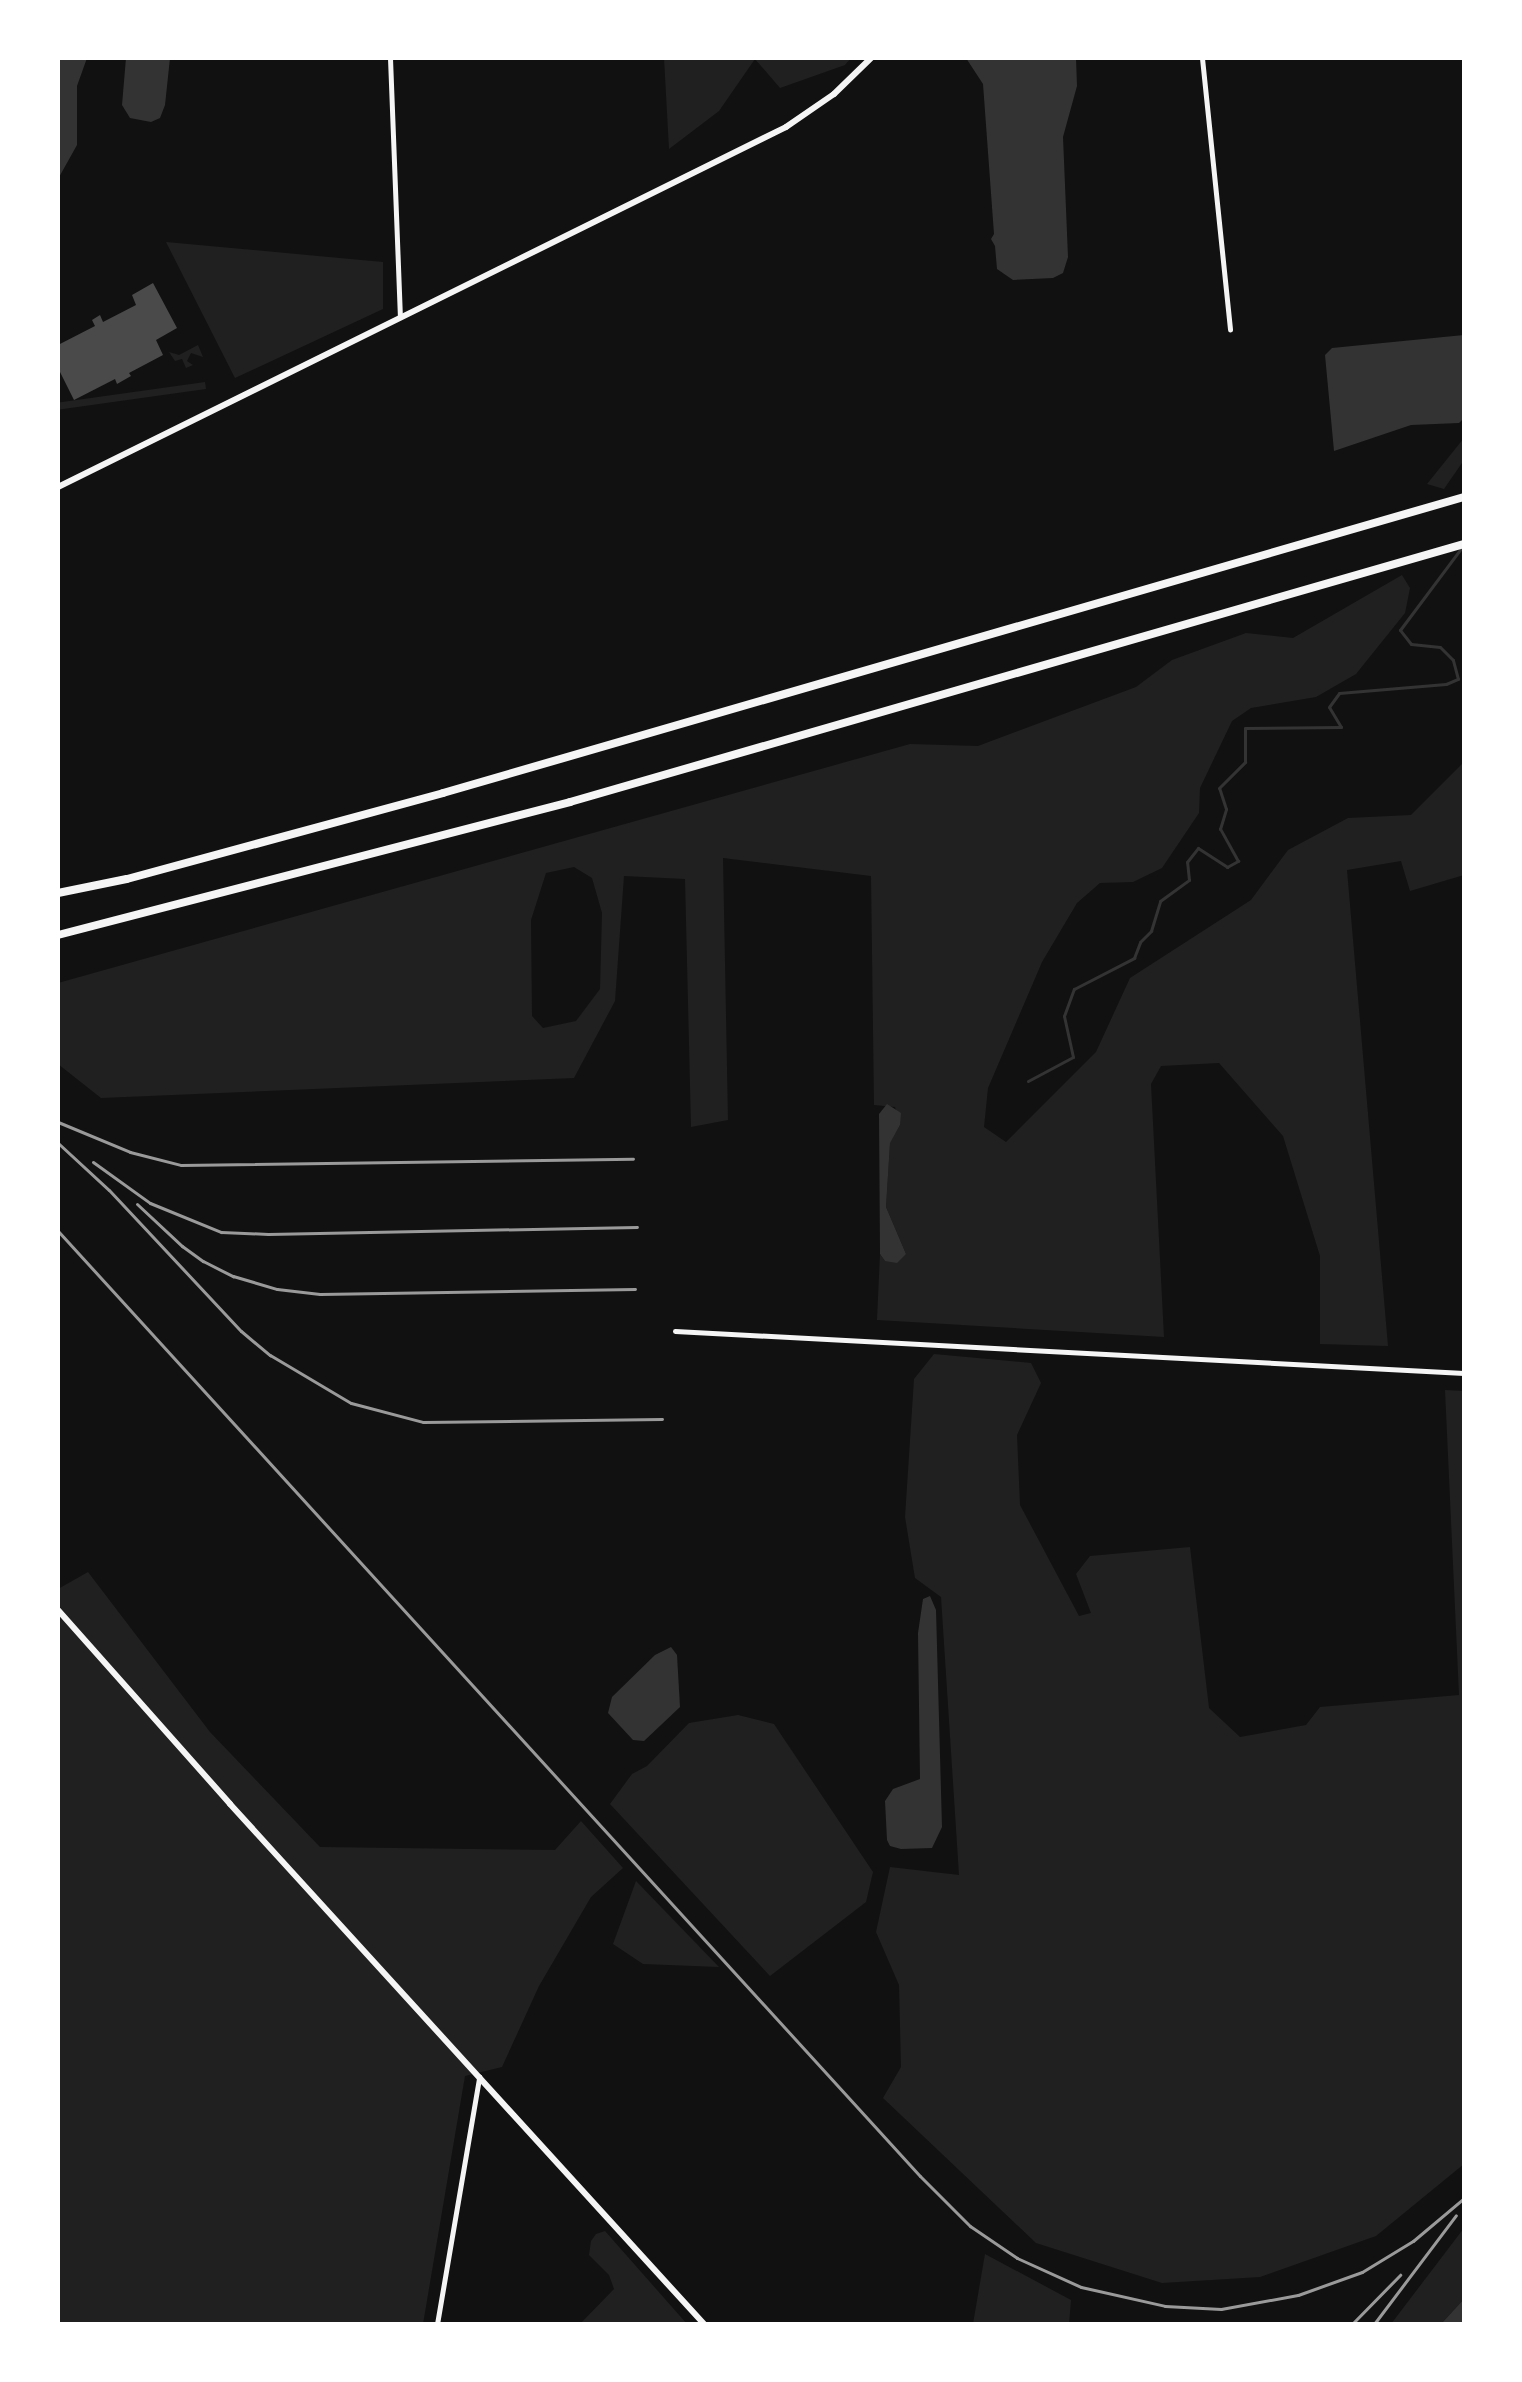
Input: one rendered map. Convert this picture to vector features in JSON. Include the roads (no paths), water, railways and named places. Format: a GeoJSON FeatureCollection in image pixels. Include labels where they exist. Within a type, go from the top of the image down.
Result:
{"type":"FeatureCollection","features":[{"type":"Feature","properties":{"kind":"highway"},"geometry":{"type":"LineString","coordinates":[[58,893],[127,879],[443,793],[1464,497]]}},
{"type":"Feature","properties":{"kind":"highway"},"geometry":{"type":"LineString","coordinates":[[58,935],[175,908],[570,802],[1464,544]]}},
{"type":"Feature","properties":{"kind":"street"},"geometry":{"type":"LineString","coordinates":[[390,58],[400,317]]}},
{"type":"Feature","properties":{"kind":"street"},"geometry":{"type":"LineString","coordinates":[[58,487],[786,127],[834,94],[871,58]]}},
{"type":"Feature","properties":{"kind":"street"},"geometry":{"type":"LineString","coordinates":[[1202,58],[1230,330]]}},
{"type":"Feature","properties":{"kind":"street"},"geometry":{"type":"LineString","coordinates":[[675,1331],[1464,1373]]}},
{"type":"Feature","properties":{"kind":"street"},"geometry":{"type":"LineString","coordinates":[[58,1610],[704,2324]]}},
{"type":"Feature","properties":{"kind":"street"},"geometry":{"type":"LineString","coordinates":[[437,2324],[479,2077]]}},
{"type":"Feature","properties":{"kind":"waterway"},"geometry":{"type":"LineString","coordinates":[[1028,1081],[1073,1057],[1064,1016],[1074,989],[1134,958],[1140,942],[1151,931],[1160,901],[1189,880],[1187,862],[1198,848],[1227,867],[1238,861],[1220,829],[1226,809],[1219,788],[1245,762],[1245,728],[1341,727],[1329,707],[1339,693],[1446,684],[1458,679],[1453,660],[1440,647],[1411,644],[1400,630],[1462,547]]}},
{"type":"Feature","properties":{"kind":"railway"},"geometry":{"type":"LineString","coordinates":[[58,1122],[130,1152],[181,1165],[633,1159]]}},
{"type":"Feature","properties":{"kind":"railway"},"geometry":{"type":"LineString","coordinates":[[58,1143],[109,1190],[241,1331],[270,1355],[351,1403],[423,1422],[662,1419]]}},
{"type":"Feature","properties":{"kind":"railway"},"geometry":{"type":"LineString","coordinates":[[93,1162],[150,1203],[221,1232],[268,1234],[637,1227]]}},
{"type":"Feature","properties":{"kind":"railway"},"geometry":{"type":"LineString","coordinates":[[137,1204],[203,1261],[233,1276],[277,1289],[320,1294],[635,1289]]}},
{"type":"Feature","properties":{"kind":"railway"},"geometry":{"type":"LineString","coordinates":[[58,1231],[920,2176],[970,2226],[1017,2258],[1081,2287],[1165,2306],[1221,2309],[1298,2295],[1362,2272],[1413,2241],[1464,2198]]}},
{"type":"Feature","properties":{"kind":"railway"},"geometry":{"type":"LineString","coordinates":[[1374,2324],[1456,2215]]}},
{"type":"Feature","properties":{"kind":"railway"},"geometry":{"type":"LineString","coordinates":[[1352,2324],[1400,2275]]}}]}
